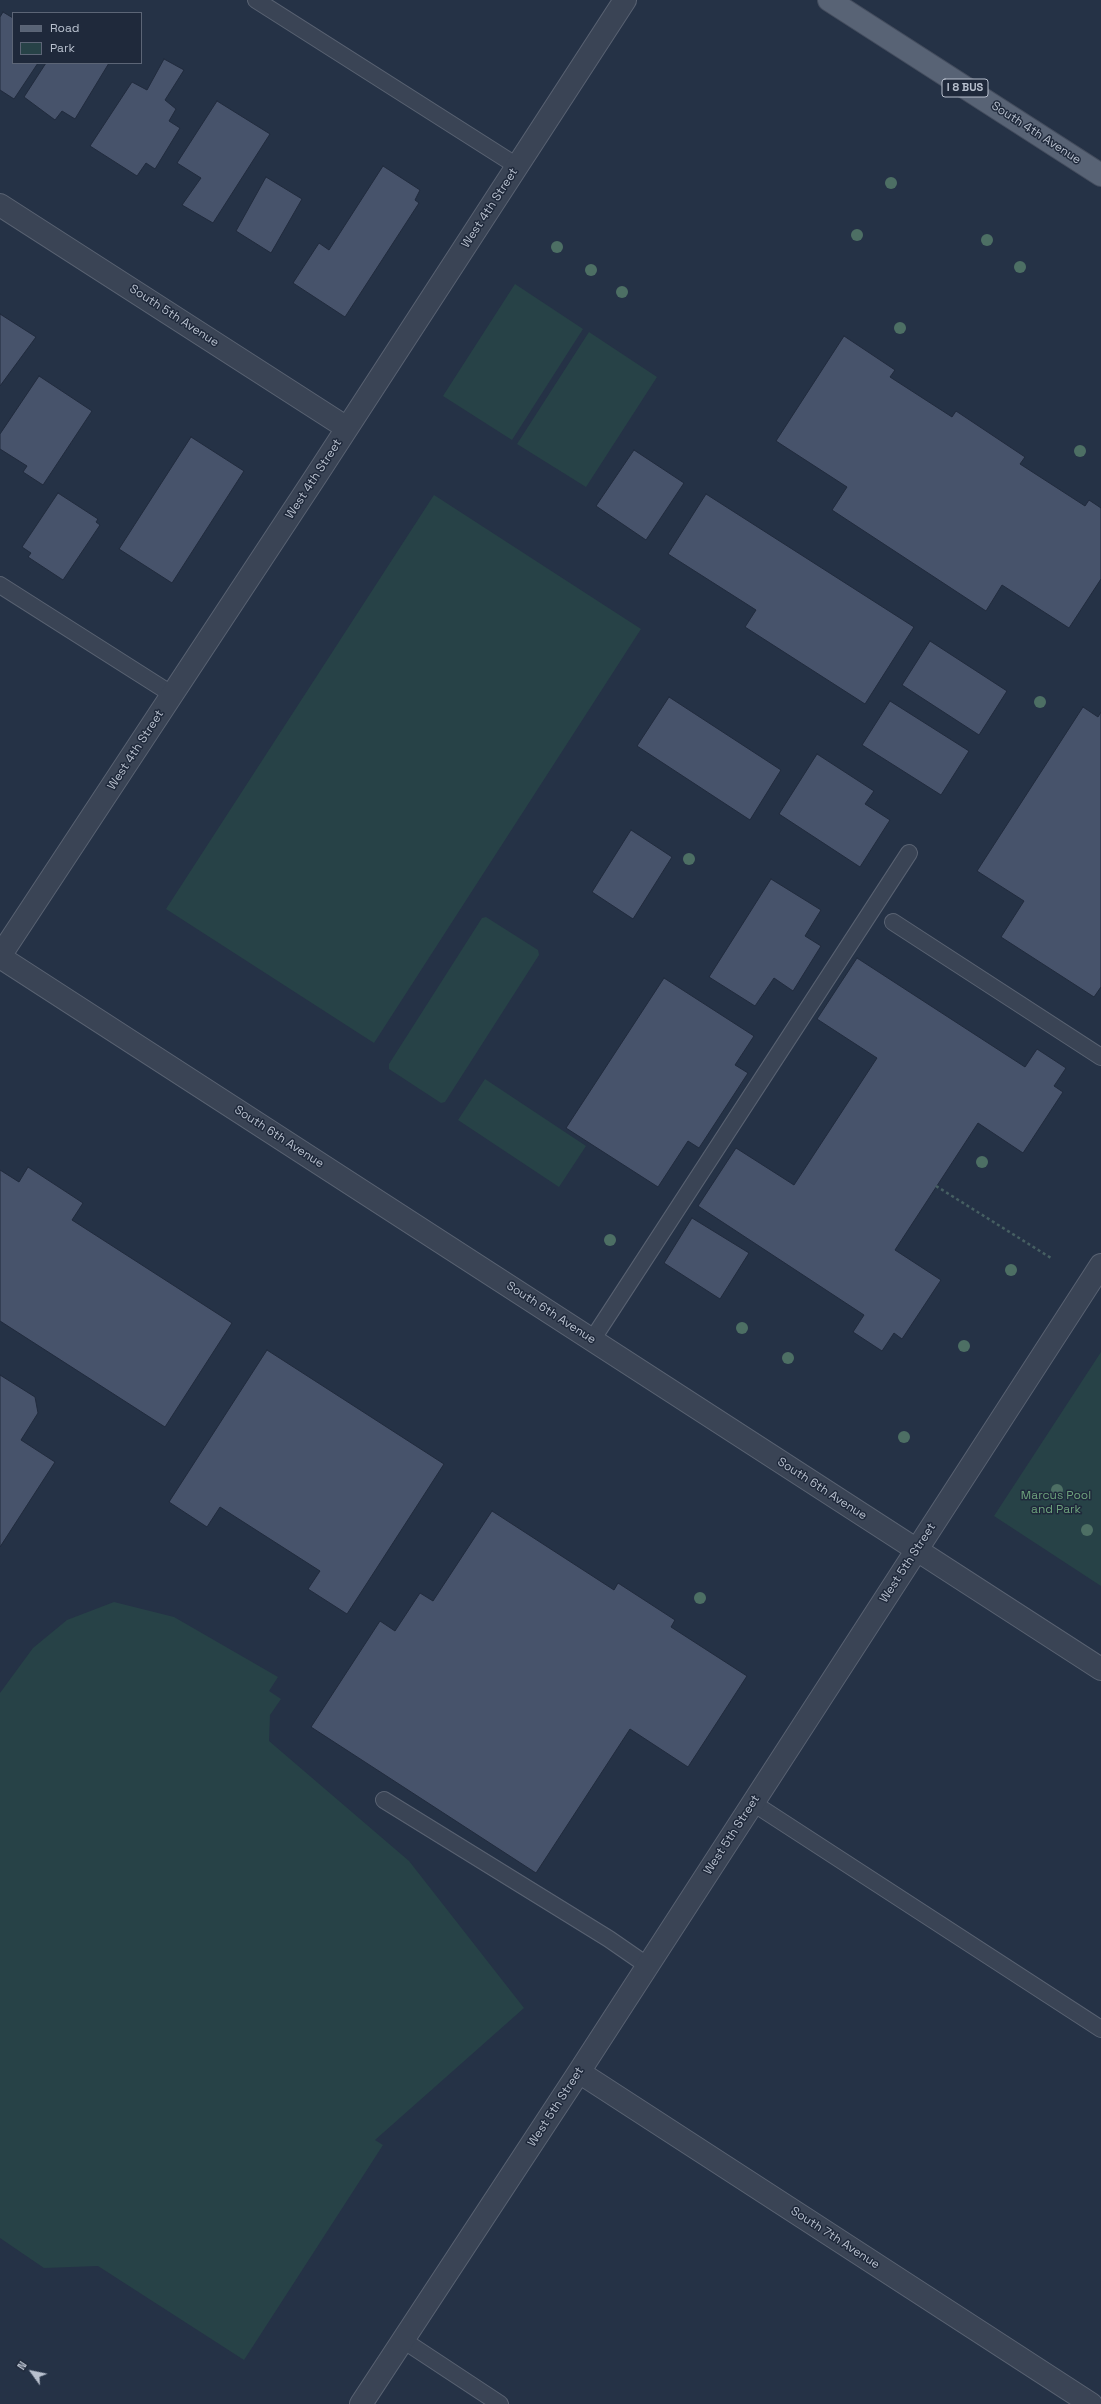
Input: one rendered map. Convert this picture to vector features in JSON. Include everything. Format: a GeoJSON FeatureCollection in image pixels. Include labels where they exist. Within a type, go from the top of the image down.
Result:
{"type":"FeatureCollection","features":[{"type":"Feature","properties":{"kind":"main road","name":"South 4th Avenue"},"geometry":{"type":"LineString","coordinates":[[829,0],[1101,175]]}},
{"type":"Feature","properties":{"kind":"street","name":"West 4th Street"},"geometry":{"type":"LineString","coordinates":[[0,956],[173,695],[624,0]]}},
{"type":"Feature","properties":{"kind":"street","name":"South 5th Avenue"},"geometry":{"type":"LineString","coordinates":[[0,205],[347,428]]}},
{"type":"Feature","properties":{"kind":"street","name":"South 6th Avenue"},"geometry":{"type":"LineString","coordinates":[[0,956],[1101,1669]]}},
{"type":"Feature","properties":{"kind":"street","name":"West 5th Street"},"geometry":{"type":"LineString","coordinates":[[361,2404],[648,1966],[1101,1265]]}},
{"type":"Feature","properties":{"kind":"street","name":"South 7th Avenue"},"geometry":{"type":"LineString","coordinates":[[579,2072],[1091,2404]]}},
{"type":"Feature","properties":{"kind":"lane"},"geometry":{"type":"LineString","coordinates":[[256,0],[517,166]]}},
{"type":"Feature","properties":{"kind":"lane"},"geometry":{"type":"LineString","coordinates":[[0,585],[173,695]]}},
{"type":"Feature","properties":{"kind":"lane"},"geometry":{"type":"LineString","coordinates":[[592,1340],[909,853]]}},
{"type":"Feature","properties":{"kind":"lane"},"geometry":{"type":"LineString","coordinates":[[893,922],[1101,1057]]}},
{"type":"Feature","properties":{"kind":"lane"},"geometry":{"type":"LineString","coordinates":[[384,1800],[609,1938],[648,1966]]}},
{"type":"Feature","properties":{"kind":"lane"},"geometry":{"type":"LineString","coordinates":[[753,1803],[1101,2029]]}},
{"type":"Feature","properties":{"kind":"lane"},"geometry":{"type":"LineString","coordinates":[[402,2340],[500,2404]]}},
{"type":"Feature","properties":{"kind":"path"},"geometry":{"type":"LineString","coordinates":[[936,1186],[1051,1258]]}},
{"type":"Feature","properties":{"kind":"green space"},"geometry":{"type":"Polygon","coordinates":[[[515,284],[583,329],[512,440],[443,396],[515,284]]]}},
{"type":"Feature","properties":{"kind":"green space"},"geometry":{"type":"Polygon","coordinates":[[[589,332],[657,377],[586,487],[517,444],[589,332]]]}},
{"type":"Feature","properties":{"kind":"green space"},"geometry":{"type":"Polygon","coordinates":[[[434,495],[641,629],[374,1043],[166,909],[434,495]]]}},
{"type":"Feature","properties":{"kind":"green space"},"geometry":{"type":"Polygon","coordinates":[[[486,917],[538,950],[539,955],[445,1102],[441,1103],[389,1069],[389,1064],[482,918],[486,917]]]}},
{"type":"Feature","properties":{"kind":"green space"},"geometry":{"type":"Polygon","coordinates":[[[485,1079],[586,1146],[559,1187],[458,1120],[485,1079]]]}},
{"type":"Feature","properties":{"kind":"green space","name":"Marcus Pool and Park"},"geometry":{"type":"Polygon","coordinates":[[[1101,1352],[1101,1586],[994,1516],[1101,1352]]]}},
{"type":"Feature","properties":{"kind":"green space"},"geometry":{"type":"Polygon","coordinates":[[[114,1602],[174,1617],[278,1677],[269,1691],[281,1699],[270,1715],[269,1741],[409,1861],[524,2008],[375,2140],[383,2145],[244,2360],[98,2266],[44,2268],[0,2238],[0,1693],[33,1648],[67,1620],[114,1602]]]}},
{"type":"Feature","properties":{"kind":"building"},"geometry":{"type":"Polygon","coordinates":[[[3,12],[12,17],[12,64],[37,64],[14,99],[0,90],[0,17],[3,12]]]}},
{"type":"Feature","properties":{"kind":"building"},"geometry":{"type":"Polygon","coordinates":[[[164,59],[184,70],[165,100],[176,109],[169,121],[180,128],[155,169],[146,163],[137,176],[90,146],[132,82],[147,90],[164,59]]]}},
{"type":"Feature","properties":{"kind":"building"},"geometry":{"type":"Polygon","coordinates":[[[45,64],[108,64],[75,119],[62,111],[55,120],[24,97],[45,64]]]}},
{"type":"Feature","properties":{"kind":"building"},"geometry":{"type":"Polygon","coordinates":[[[217,101],[270,134],[213,223],[182,205],[201,178],[177,163],[217,101]]]}},
{"type":"Feature","properties":{"kind":"building"},"geometry":{"type":"Polygon","coordinates":[[[383,166],[420,190],[415,200],[419,203],[345,317],[293,283],[319,243],[329,250],[383,166]]]}},
{"type":"Feature","properties":{"kind":"building"},"geometry":{"type":"Polygon","coordinates":[[[266,177],[302,199],[271,253],[236,231],[266,177]]]}},
{"type":"Feature","properties":{"kind":"building"},"geometry":{"type":"Polygon","coordinates":[[[0,314],[36,337],[0,386],[0,314]]]}},
{"type":"Feature","properties":{"kind":"building"},"geometry":{"type":"Polygon","coordinates":[[[844,336],[895,370],[890,377],[952,417],[956,411],[1025,457],[1020,464],[1085,506],[1089,500],[1101,508],[1101,579],[1069,628],[1002,585],[986,611],[832,510],[847,487],[776,441],[844,336]]]}},
{"type":"Feature","properties":{"kind":"building"},"geometry":{"type":"Polygon","coordinates":[[[39,376],[92,411],[43,485],[23,472],[27,466],[0,449],[0,434],[39,376]]]}},
{"type":"Feature","properties":{"kind":"building"},"geometry":{"type":"Polygon","coordinates":[[[191,437],[244,471],[172,583],[119,549],[191,437]]]}},
{"type":"Feature","properties":{"kind":"building"},"geometry":{"type":"Polygon","coordinates":[[[634,450],[684,483],[646,540],[596,506],[634,450]]]}},
{"type":"Feature","properties":{"kind":"building"},"geometry":{"type":"Polygon","coordinates":[[[58,493],[98,519],[96,522],[100,525],[63,580],[28,557],[31,553],[22,547],[58,493]]]}},
{"type":"Feature","properties":{"kind":"building"},"geometry":{"type":"Polygon","coordinates":[[[706,494],[914,627],[865,704],[745,627],[756,610],[668,554],[706,494]]]}},
{"type":"Feature","properties":{"kind":"building"},"geometry":{"type":"Polygon","coordinates":[[[930,641],[1007,691],[979,735],[902,685],[930,641]]]}},
{"type":"Feature","properties":{"kind":"building"},"geometry":{"type":"Polygon","coordinates":[[[669,697],[781,770],[750,820],[637,746],[669,697]]]}},
{"type":"Feature","properties":{"kind":"building"},"geometry":{"type":"Polygon","coordinates":[[[890,701],[969,751],[941,795],[862,745],[890,701]]]}},
{"type":"Feature","properties":{"kind":"building"},"geometry":{"type":"Polygon","coordinates":[[[1083,707],[1098,717],[1101,712],[1101,987],[1094,997],[1001,937],[1024,901],[977,871],[1083,707]]]}},
{"type":"Feature","properties":{"kind":"building"},"geometry":{"type":"Polygon","coordinates":[[[817,754],[874,791],[865,804],[890,820],[860,867],[779,814],[817,754]]]}},
{"type":"Feature","properties":{"kind":"building"},"geometry":{"type":"Polygon","coordinates":[[[631,830],[672,857],[633,919],[592,892],[631,830]]]}},
{"type":"Feature","properties":{"kind":"building"},"geometry":{"type":"Polygon","coordinates":[[[771,879],[821,910],[805,936],[821,946],[793,991],[774,978],[755,1006],[709,977],[771,879]]]}},
{"type":"Feature","properties":{"kind":"building"},"geometry":{"type":"Polygon","coordinates":[[[857,958],[1025,1067],[1037,1049],[1066,1068],[1054,1086],[1063,1092],[1023,1153],[978,1123],[895,1250],[941,1280],[902,1339],[894,1333],[882,1351],[853,1332],[864,1315],[698,1206],[736,1148],[794,1185],[877,1058],[817,1019],[857,958]]]}},
{"type":"Feature","properties":{"kind":"building"},"geometry":{"type":"Polygon","coordinates":[[[664,978],[754,1036],[735,1065],[748,1073],[699,1148],[688,1141],[658,1187],[566,1128],[664,978]]]}},
{"type":"Feature","properties":{"kind":"building"},"geometry":{"type":"Polygon","coordinates":[[[28,1167],[83,1203],[72,1220],[232,1323],[165,1427],[0,1321],[0,1170],[19,1182],[28,1167]]]}},
{"type":"Feature","properties":{"kind":"building"},"geometry":{"type":"Polygon","coordinates":[[[692,1218],[749,1253],[720,1299],[664,1263],[692,1218]]]}},
{"type":"Feature","properties":{"kind":"building"},"geometry":{"type":"Polygon","coordinates":[[[267,1350],[444,1464],[347,1614],[308,1589],[320,1571],[220,1507],[207,1527],[169,1502],[267,1350]]]}},
{"type":"Feature","properties":{"kind":"building"},"geometry":{"type":"Polygon","coordinates":[[[0,1375],[35,1397],[38,1413],[21,1440],[55,1462],[0,1547],[0,1375]]]}},
{"type":"Feature","properties":{"kind":"building"},"geometry":{"type":"Polygon","coordinates":[[[492,1511],[614,1590],[618,1583],[675,1620],[671,1627],[747,1676],[688,1767],[630,1729],[536,1873],[311,1727],[380,1621],[395,1631],[420,1593],[433,1601],[492,1511]]]}}]}
